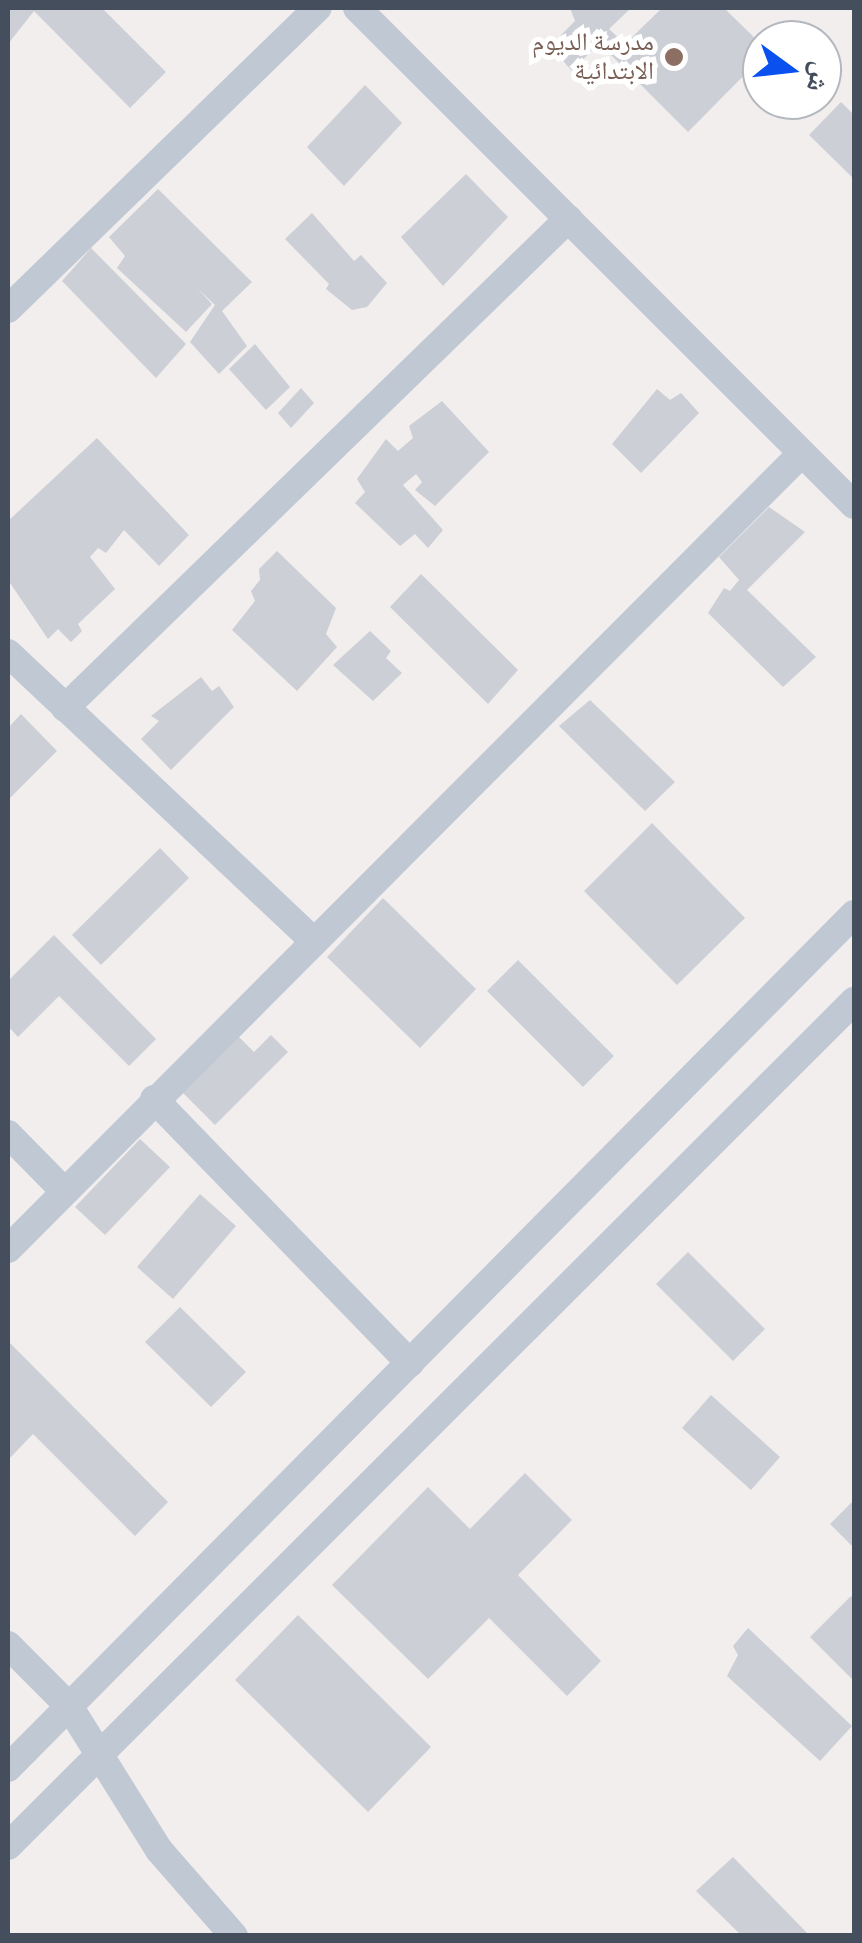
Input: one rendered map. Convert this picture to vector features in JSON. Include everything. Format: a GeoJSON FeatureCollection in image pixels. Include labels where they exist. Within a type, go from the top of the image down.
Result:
{"type":"FeatureCollection","features":[{"type":"Feature","properties":{"kind":"street"},"geometry":{"type":"LineString","coordinates":[[8,308],[318,8]]}},
{"type":"Feature","properties":{"kind":"street"},"geometry":{"type":"LineString","coordinates":[[358,8],[854,505]]}},
{"type":"Feature","properties":{"kind":"street"},"geometry":{"type":"LineString","coordinates":[[65,708],[568,218]]}},
{"type":"Feature","properties":{"kind":"street"},"geometry":{"type":"LineString","coordinates":[[8,1249],[802,454]]}},
{"type":"Feature","properties":{"kind":"street"},"geometry":{"type":"LineString","coordinates":[[8,654],[313,940]]}},
{"type":"Feature","properties":{"kind":"street"},"geometry":{"type":"LineString","coordinates":[[8,1768],[854,914]]}},
{"type":"Feature","properties":{"kind":"street"},"geometry":{"type":"LineString","coordinates":[[8,1846],[854,1001]]}},
{"type":"Feature","properties":{"kind":"street"},"geometry":{"type":"LineString","coordinates":[[154,1099],[410,1362]]}},
{"type":"Feature","properties":{"kind":"street"},"geometry":{"type":"LineString","coordinates":[[8,1134],[64,1192]]}},
{"type":"Feature","properties":{"kind":"street"},"geometry":{"type":"LineString","coordinates":[[8,1645],[68,1706],[102,1751],[159,1850],[234,1936]]}},
{"type":"Feature","properties":{"kind":"building"},"geometry":{"type":"Polygon","coordinates":[[[8,8],[102,8],[166,72],[130,108],[34,11],[8,44],[8,8]]]}},
{"type":"Feature","properties":{"kind":"building"},"geometry":{"type":"Polygon","coordinates":[[[570,8],[631,8],[609,29],[625,44],[662,8],[724,8],[742,26],[742,77],[688,132],[599,43],[572,71],[550,46],[575,21],[570,8]]]}},
{"type":"Feature","properties":{"kind":"building"},"geometry":{"type":"Polygon","coordinates":[[[365,85],[402,123],[344,186],[307,147],[365,85]]]}},
{"type":"Feature","properties":{"kind":"building"},"geometry":{"type":"Polygon","coordinates":[[[842,103],[854,115],[854,179],[809,135],[824,120],[842,120],[842,103]]]}},
{"type":"Feature","properties":{"kind":"building"},"geometry":{"type":"Polygon","coordinates":[[[466,174],[508,217],[443,286],[401,237],[466,174]]]}},
{"type":"Feature","properties":{"kind":"building"},"geometry":{"type":"Polygon","coordinates":[[[158,189],[252,282],[222,311],[247,346],[219,374],[190,342],[215,305],[197,288],[212,304],[186,332],[117,268],[125,256],[109,237],[158,189]]]}},
{"type":"Feature","properties":{"kind":"building"},"geometry":{"type":"Polygon","coordinates":[[[312,213],[354,261],[361,255],[387,283],[367,307],[352,310],[326,289],[329,284],[285,239],[312,213]]]}},
{"type":"Feature","properties":{"kind":"building"},"geometry":{"type":"Polygon","coordinates":[[[91,248],[186,344],[156,378],[62,281],[91,248]]]}},
{"type":"Feature","properties":{"kind":"building"},"geometry":{"type":"Polygon","coordinates":[[[255,344],[290,387],[266,410],[229,369],[255,344]]]}},
{"type":"Feature","properties":{"kind":"building"},"geometry":{"type":"Polygon","coordinates":[[[301,388],[314,403],[291,428],[278,413],[301,388]]]}},
{"type":"Feature","properties":{"kind":"building"},"geometry":{"type":"Polygon","coordinates":[[[657,389],[670,400],[681,393],[699,413],[641,473],[612,444],[657,389]]]}},
{"type":"Feature","properties":{"kind":"building"},"geometry":{"type":"Polygon","coordinates":[[[442,401],[489,452],[435,506],[415,490],[422,482],[416,474],[403,485],[443,530],[428,548],[415,534],[400,546],[355,503],[365,492],[357,479],[386,439],[398,451],[413,438],[409,426],[442,401]]]}},
{"type":"Feature","properties":{"kind":"building"},"geometry":{"type":"Polygon","coordinates":[[[97,438],[189,535],[159,566],[124,530],[106,553],[98,548],[90,557],[115,589],[78,624],[82,631],[71,642],[58,629],[48,639],[8,580],[8,521],[97,438]]]}},
{"type":"Feature","properties":{"kind":"building"},"geometry":{"type":"Polygon","coordinates":[[[769,507],[805,532],[747,590],[816,657],[783,687],[708,613],[724,588],[730,591],[739,580],[719,557],[769,507]]]}},
{"type":"Feature","properties":{"kind":"building"},"geometry":{"type":"Polygon","coordinates":[[[277,551],[336,608],[326,634],[337,647],[297,691],[232,630],[255,601],[251,591],[260,580],[259,569],[277,551]]]}},
{"type":"Feature","properties":{"kind":"building"},"geometry":{"type":"Polygon","coordinates":[[[421,574],[518,670],[488,704],[390,607],[421,574]]]}},
{"type":"Feature","properties":{"kind":"building"},"geometry":{"type":"Polygon","coordinates":[[[370,631],[391,651],[386,658],[402,673],[373,701],[333,665],[370,631]]]}},
{"type":"Feature","properties":{"kind":"building"},"geometry":{"type":"Polygon","coordinates":[[[201,677],[212,691],[219,686],[234,707],[171,770],[141,739],[159,721],[151,716],[201,677]]]}},
{"type":"Feature","properties":{"kind":"building"},"geometry":{"type":"Polygon","coordinates":[[[590,700],[675,782],[645,811],[559,726],[590,700]]]}},
{"type":"Feature","properties":{"kind":"building"},"geometry":{"type":"Polygon","coordinates":[[[21,714],[57,751],[8,800],[8,728],[21,714]]]}},
{"type":"Feature","properties":{"kind":"building"},"geometry":{"type":"Polygon","coordinates":[[[652,823],[745,918],[677,985],[584,891],[652,823]]]}},
{"type":"Feature","properties":{"kind":"building"},"geometry":{"type":"Polygon","coordinates":[[[160,848],[189,878],[101,965],[72,935],[160,848]]]}},
{"type":"Feature","properties":{"kind":"building"},"geometry":{"type":"Polygon","coordinates":[[[383,898],[476,989],[420,1048],[327,957],[383,898]]]}},
{"type":"Feature","properties":{"kind":"building"},"geometry":{"type":"Polygon","coordinates":[[[54,935],[156,1039],[129,1066],[59,996],[18,1037],[8,1026],[8,981],[54,935]]]}},
{"type":"Feature","properties":{"kind":"building"},"geometry":{"type":"Polygon","coordinates":[[[518,960],[614,1056],[583,1087],[487,991],[518,960]]]}},
{"type":"Feature","properties":{"kind":"building"},"geometry":{"type":"Polygon","coordinates":[[[271,1035],[288,1052],[215,1125],[182,1092],[238,1036],[254,1052],[271,1035]]]}},
{"type":"Feature","properties":{"kind":"building"},"geometry":{"type":"Polygon","coordinates":[[[140,1139],[170,1167],[105,1235],[75,1207],[140,1139]]]}},
{"type":"Feature","properties":{"kind":"building"},"geometry":{"type":"Polygon","coordinates":[[[200,1194],[236,1226],[173,1299],[137,1267],[200,1194]]]}},
{"type":"Feature","properties":{"kind":"building"},"geometry":{"type":"Polygon","coordinates":[[[688,1252],[765,1329],[733,1361],[656,1284],[688,1252]]]}},
{"type":"Feature","properties":{"kind":"building"},"geometry":{"type":"Polygon","coordinates":[[[180,1307],[246,1372],[211,1407],[145,1342],[180,1307]]]}},
{"type":"Feature","properties":{"kind":"building"},"geometry":{"type":"Polygon","coordinates":[[[8,1341],[168,1502],[135,1536],[33,1434],[8,1460],[8,1341]]]}},
{"type":"Feature","properties":{"kind":"building"},"geometry":{"type":"Polygon","coordinates":[[[711,1395],[780,1457],[751,1490],[682,1428],[711,1395]]]}},
{"type":"Feature","properties":{"kind":"building"},"geometry":{"type":"Polygon","coordinates":[[[525,1473],[572,1520],[518,1575],[601,1661],[567,1696],[489,1618],[428,1679],[332,1585],[428,1487],[470,1529],[525,1473]]]}},
{"type":"Feature","properties":{"kind":"building"},"geometry":{"type":"Polygon","coordinates":[[[854,1500],[854,1548],[830,1524],[854,1500]]]}},
{"type":"Feature","properties":{"kind":"building"},"geometry":{"type":"Polygon","coordinates":[[[851,1596],[854,1599],[854,1681],[810,1637],[851,1596]]]}},
{"type":"Feature","properties":{"kind":"building"},"geometry":{"type":"Polygon","coordinates":[[[298,1615],[431,1747],[368,1812],[235,1680],[298,1615]]]}},
{"type":"Feature","properties":{"kind":"building"},"geometry":{"type":"Polygon","coordinates":[[[748,1628],[852,1726],[820,1761],[727,1676],[738,1655],[733,1646],[748,1628]]]}},
{"type":"Feature","properties":{"kind":"building"},"geometry":{"type":"Polygon","coordinates":[[[733,1857],[810,1936],[742,1936],[696,1891],[733,1857]]]}},
{"type":"Feature","properties":{"kind":"place","name":"مدرسة الديوم الابتدائية"},"geometry":{"type":"Point","coordinates":[674,57]}}]}
